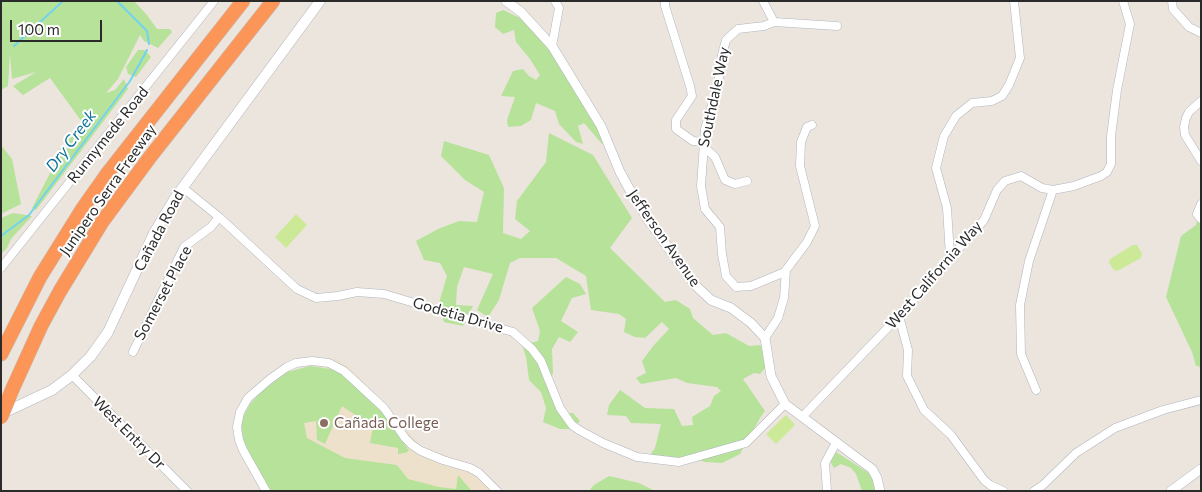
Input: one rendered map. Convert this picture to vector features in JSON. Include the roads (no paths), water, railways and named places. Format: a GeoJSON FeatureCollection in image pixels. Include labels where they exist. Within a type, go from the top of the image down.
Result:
{"type":"FeatureCollection","features":[{"type":"Feature","properties":{"kind":"highway","name":"Junipero Serra Freeway"},"geometry":{"type":"LineString","coordinates":[[1,354],[40,277],[83,208],[107,174],[243,1]]}},
{"type":"Feature","properties":{"kind":"highway","name":"Junipero Serra Freeway"},"geometry":{"type":"LineString","coordinates":[[1,416],[41,326],[102,222],[150,157],[273,1]]}},
{"type":"Feature","properties":{"kind":"main road","name":"Cañada Road"},"geometry":{"type":"LineString","coordinates":[[1,416],[52,390],[72,375],[91,356],[108,332],[161,221],[182,188],[320,1]]}},
{"type":"Feature","properties":{"kind":"street","name":"Runnymede Road"},"geometry":{"type":"LineString","coordinates":[[1,268],[214,1]]}},
{"type":"Feature","properties":{"kind":"street","name":"Jefferson Avenue"},"geometry":{"type":"LineString","coordinates":[[506,1],[521,12],[552,46],[601,126],[632,194],[648,221],[695,285],[712,300],[731,308],[751,323],[765,338]]}},
{"type":"Feature","properties":{"kind":"street"},"geometry":{"type":"LineString","coordinates":[[552,46],[559,8],[555,1]]}},
{"type":"Feature","properties":{"kind":"street"},"geometry":{"type":"LineString","coordinates":[[665,1],[692,96],[676,120],[676,129],[693,141],[703,144],[715,157],[725,180],[735,184],[747,181]]}},
{"type":"Feature","properties":{"kind":"street"},"geometry":{"type":"LineString","coordinates":[[763,1],[774,22]]}},
{"type":"Feature","properties":{"kind":"street"},"geometry":{"type":"LineString","coordinates":[[950,256],[947,208],[936,168],[944,136],[956,116],[972,103],[992,101],[1002,96],[1009,85],[1020,58],[1014,1]]}},
{"type":"Feature","properties":{"kind":"street"},"geometry":{"type":"LineString","coordinates":[[1036,390],[1021,354],[1020,305],[1029,261],[1053,190],[1074,186],[1101,176],[1107,172],[1110,164],[1111,136],[1117,90],[1130,24],[1123,1]]}},
{"type":"Feature","properties":{"kind":"street"},"geometry":{"type":"LineString","coordinates":[[1172,1],[1173,10],[1189,27],[1201,33]]}},
{"type":"Feature","properties":{"kind":"street","name":"Southdale Way"},"geometry":{"type":"LineString","coordinates":[[785,272],[751,286],[736,287],[726,276],[720,227],[705,209],[700,186],[705,129],[718,85],[726,40],[738,29],[764,26],[774,22],[837,26]]}},
{"type":"Feature","properties":{"kind":"street"},"geometry":{"type":"LineString","coordinates":[[1201,101],[1189,112],[1184,127],[1185,136],[1201,161]]}},
{"type":"Feature","properties":{"kind":"street"},"geometry":{"type":"LineString","coordinates":[[812,125],[807,127],[801,142],[800,166],[815,226],[807,242],[785,272],[784,298],[778,318],[765,338],[771,376],[785,404],[872,470],[877,478],[880,491]]}},
{"type":"Feature","properties":{"kind":"street","name":"West California Way"},"geometry":{"type":"LineString","coordinates":[[802,417],[900,316],[950,256],[984,220],[997,190],[1005,181],[1021,176],[1042,188],[1053,190]]}},
{"type":"Feature","properties":{"kind":"street","name":"Godetia Drive"},"geometry":{"type":"LineString","coordinates":[[182,188],[219,217],[297,289],[316,298],[356,292],[384,294],[513,332],[526,343],[541,361],[560,408],[572,424],[579,430],[604,443],[637,457],[679,462],[746,443],[785,404]]}},
{"type":"Feature","properties":{"kind":"street"},"geometry":{"type":"LineString","coordinates":[[1201,204],[1197,214],[1201,218]]}},
{"type":"Feature","properties":{"kind":"street","name":"Somerset Place"},"geometry":{"type":"LineString","coordinates":[[133,352],[184,247],[211,227],[219,217]]}},
{"type":"Feature","properties":{"kind":"street"},"geometry":{"type":"LineString","coordinates":[[900,316],[908,350],[907,376],[924,410],[951,435],[984,480],[1003,491]]}},
{"type":"Feature","properties":{"kind":"street"},"geometry":{"type":"LineString","coordinates":[[266,491],[239,440],[237,427],[240,412],[248,398],[287,367],[312,361],[321,361],[336,366],[351,376],[384,408],[405,438],[421,451],[470,468],[479,473],[497,491]]}},
{"type":"Feature","properties":{"kind":"street","name":"West Entry Dr"},"geometry":{"type":"LineString","coordinates":[[72,375],[187,491]]}},
{"type":"Feature","properties":{"kind":"street"},"geometry":{"type":"LineString","coordinates":[[1034,491],[1043,485],[1076,453],[1115,428],[1163,410],[1201,400]]}},
{"type":"Feature","properties":{"kind":"street"},"geometry":{"type":"LineString","coordinates":[[827,491],[825,463],[836,443]]}},
{"type":"Feature","properties":{"kind":"street"},"geometry":{"type":"LineString","coordinates":[[1171,491],[1201,469]]}},
{"type":"Feature","properties":{"kind":"waterway","name":"Dry Creek"},"geometry":{"type":"LineString","coordinates":[[14,46],[63,1]]}},
{"type":"Feature","properties":{"kind":"waterway","name":"Dry Creek"},"geometry":{"type":"LineString","coordinates":[[117,1],[147,31],[149,44]]}},
{"type":"Feature","properties":{"kind":"waterway","name":"Dry Creek"},"geometry":{"type":"LineString","coordinates":[[1,236],[29,215],[130,81],[147,50]]}},
{"type":"Feature","properties":{"kind":"place","name":"Cañada College"},"geometry":{"type":"Point","coordinates":[324,423]}}]}
